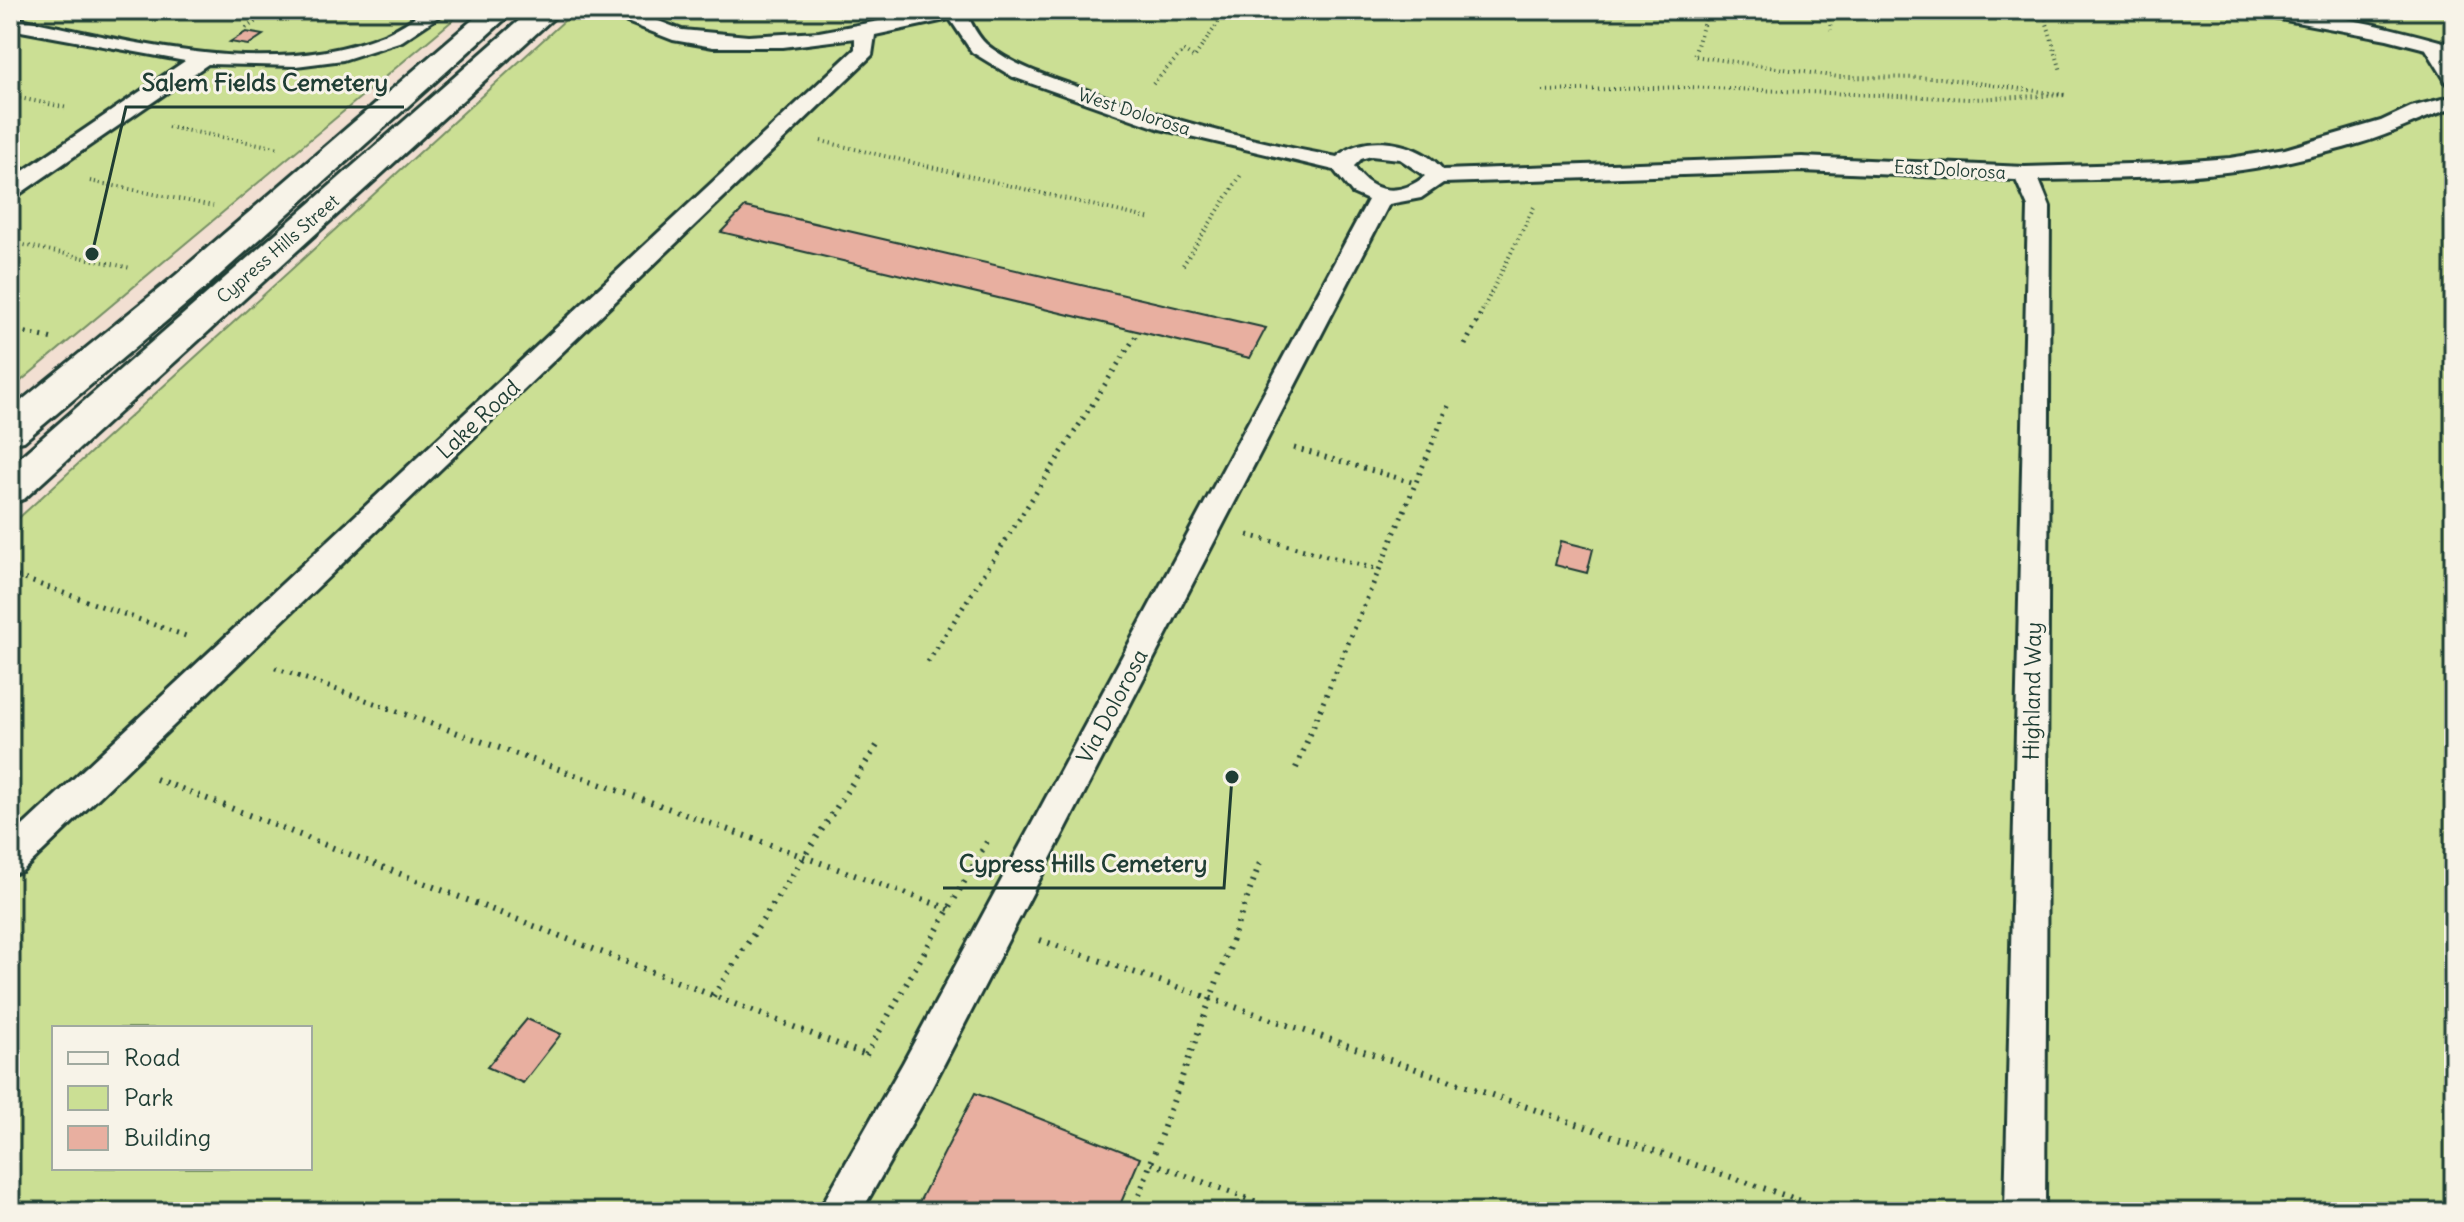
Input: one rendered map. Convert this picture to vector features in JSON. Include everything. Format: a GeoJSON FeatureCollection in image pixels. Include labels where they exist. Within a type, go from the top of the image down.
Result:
{"type":"FeatureCollection","features":[{"type":"Feature","properties":{"kind":"street","name":"Cypress Hills Street"},"geometry":{"type":"LineString","coordinates":[[10,431],[189,283],[501,10]]}},
{"type":"Feature","properties":{"kind":"street","name":"Cypress Hills Street"},"geometry":{"type":"LineString","coordinates":[[10,489],[548,10]]}},
{"type":"Feature","properties":{"kind":"lane"},"geometry":{"type":"LineString","coordinates":[[632,10],[634,18],[679,35],[727,40],[865,33],[957,11]]}},
{"type":"Feature","properties":{"kind":"lane"},"geometry":{"type":"LineString","coordinates":[[2264,10],[2389,33],[2444,48],[2454,79]]}},
{"type":"Feature","properties":{"kind":"lane"},"geometry":{"type":"LineString","coordinates":[[10,23],[203,58],[270,61],[334,56],[391,39],[437,11]]}},
{"type":"Feature","properties":{"kind":"lane","name":"West Dolorosa"},"geometry":{"type":"LineString","coordinates":[[957,11],[977,47],[1017,71],[1127,112],[1279,154],[1342,165]]}},
{"type":"Feature","properties":{"kind":"lane","name":"Lake Road"},"geometry":{"type":"LineString","coordinates":[[10,860],[865,51],[865,33]]}},
{"type":"Feature","properties":{"kind":"lane"},"geometry":{"type":"LineString","coordinates":[[10,190],[203,58]]}},
{"type":"Feature","properties":{"kind":"lane","name":"East Dolorosa"},"geometry":{"type":"LineString","coordinates":[[1437,177],[1802,164],[2025,174],[2165,170],[2230,165],[2288,155],[2389,126],[2418,111],[2454,102]]}},
{"type":"Feature","properties":{"kind":"lane"},"geometry":{"type":"LineString","coordinates":[[1370,149],[1390,150],[1415,156],[1430,165],[1437,177],[1426,189],[1402,197],[1382,196],[1359,189],[1349,181],[1342,165],[1353,154],[1370,149]]}},
{"type":"Feature","properties":{"kind":"lane","name":"Highland Way"},"geometry":{"type":"LineString","coordinates":[[2025,174],[2039,207],[2025,1212]]}},
{"type":"Feature","properties":{"kind":"lane","name":"Via Dolorosa"},"geometry":{"type":"LineString","coordinates":[[838,1212],[917,1076],[1382,196]]}},
{"type":"Feature","properties":{"kind":"path"},"geometry":{"type":"LineString","coordinates":[[1076,10],[1098,10]]}},
{"type":"Feature","properties":{"kind":"path"},"geometry":{"type":"LineString","coordinates":[[1127,112],[1183,51],[1194,58],[1227,10]]}},
{"type":"Feature","properties":{"kind":"path"},"geometry":{"type":"LineString","coordinates":[[1828,10],[1831,30]]}},
{"type":"Feature","properties":{"kind":"path"},"geometry":{"type":"LineString","coordinates":[[2043,10],[2061,71]]}},
{"type":"Feature","properties":{"kind":"path"},"geometry":{"type":"LineString","coordinates":[[1543,91],[1758,88],[1970,99],[2066,95],[1940,78],[1839,77],[1694,56],[1707,12]]}},
{"type":"Feature","properties":{"kind":"path"},"geometry":{"type":"LineString","coordinates":[[781,132],[1151,219]]}},
{"type":"Feature","properties":{"kind":"path"},"geometry":{"type":"LineString","coordinates":[[39,170],[214,206]]}},
{"type":"Feature","properties":{"kind":"path"},"geometry":{"type":"LineString","coordinates":[[1183,265],[1242,174]]}},
{"type":"Feature","properties":{"kind":"path"},"geometry":{"type":"LineString","coordinates":[[1465,345],[1551,175]]}},
{"type":"Feature","properties":{"kind":"path"},"geometry":{"type":"LineString","coordinates":[[10,242],[131,268]]}},
{"type":"Feature","properties":{"kind":"path"},"geometry":{"type":"LineString","coordinates":[[10,329],[54,339]]}},
{"type":"Feature","properties":{"kind":"path"},"geometry":{"type":"LineString","coordinates":[[928,662],[1139,331]]}},
{"type":"Feature","properties":{"kind":"path"},"geometry":{"type":"LineString","coordinates":[[1296,768],[1449,404]]}},
{"type":"Feature","properties":{"kind":"path"},"geometry":{"type":"LineString","coordinates":[[1285,459],[1298,433]]}},
{"type":"Feature","properties":{"kind":"path"},"geometry":{"type":"LineString","coordinates":[[1291,447],[1416,483]]}},
{"type":"Feature","properties":{"kind":"path"},"geometry":{"type":"LineString","coordinates":[[1239,549],[1253,522]]}},
{"type":"Feature","properties":{"kind":"path"},"geometry":{"type":"LineString","coordinates":[[1208,525],[1379,570]]}},
{"type":"Feature","properties":{"kind":"path"},"geometry":{"type":"LineString","coordinates":[[10,574],[948,908],[1833,1212]]}},
{"type":"Feature","properties":{"kind":"path"},"geometry":{"type":"LineString","coordinates":[[713,996],[880,741]]}},
{"type":"Feature","properties":{"kind":"path"},"geometry":{"type":"LineString","coordinates":[[114,762],[917,1076]]}},
{"type":"Feature","properties":{"kind":"path"},"geometry":{"type":"LineString","coordinates":[[866,1055],[995,826]]}},
{"type":"Feature","properties":{"kind":"path"},"geometry":{"type":"LineString","coordinates":[[1133,1212],[1262,857]]}},
{"type":"Feature","properties":{"kind":"path"},"geometry":{"type":"LineString","coordinates":[[1033,954],[1047,926]]}},
{"type":"Feature","properties":{"kind":"path"},"geometry":{"type":"LineString","coordinates":[[1152,1163],[1283,1212]]}},
{"type":"Feature","properties":{"kind":"green space"},"geometry":{"type":"Polygon","coordinates":[[[10,10],[465,10],[10,390],[10,10]]]}},
{"type":"Feature","properties":{"kind":"green space"},"geometry":{"type":"Polygon","coordinates":[[[576,10],[2454,10],[2454,1212],[10,1212],[10,526],[576,10]]]}},
{"type":"Feature","properties":{"kind":"building"},"geometry":{"type":"Polygon","coordinates":[[[246,32],[263,35],[248,45],[230,42],[246,32]]]}},
{"type":"Feature","properties":{"kind":"building"},"geometry":{"type":"Polygon","coordinates":[[[745,207],[1266,328],[1250,358],[721,232],[745,207]]]}},
{"type":"Feature","properties":{"kind":"building"},"geometry":{"type":"Polygon","coordinates":[[[1561,541],[1593,549],[1587,573],[1555,565],[1561,541]]]}},
{"type":"Feature","properties":{"kind":"building"},"geometry":{"type":"Polygon","coordinates":[[[527,1019],[561,1034],[523,1083],[487,1067],[527,1019]]]}},
{"type":"Feature","properties":{"kind":"building"},"geometry":{"type":"Polygon","coordinates":[[[975,1093],[1140,1158],[1117,1212],[914,1212],[975,1093]]]}},
{"type":"Feature","properties":{"kind":"place","name":"Salem Fields Cemetery"},"geometry":{"type":"Point","coordinates":[92,254]}},
{"type":"Feature","properties":{"kind":"place","name":"Cypress Hills Cemetery"},"geometry":{"type":"Point","coordinates":[1232,777]}}]}
